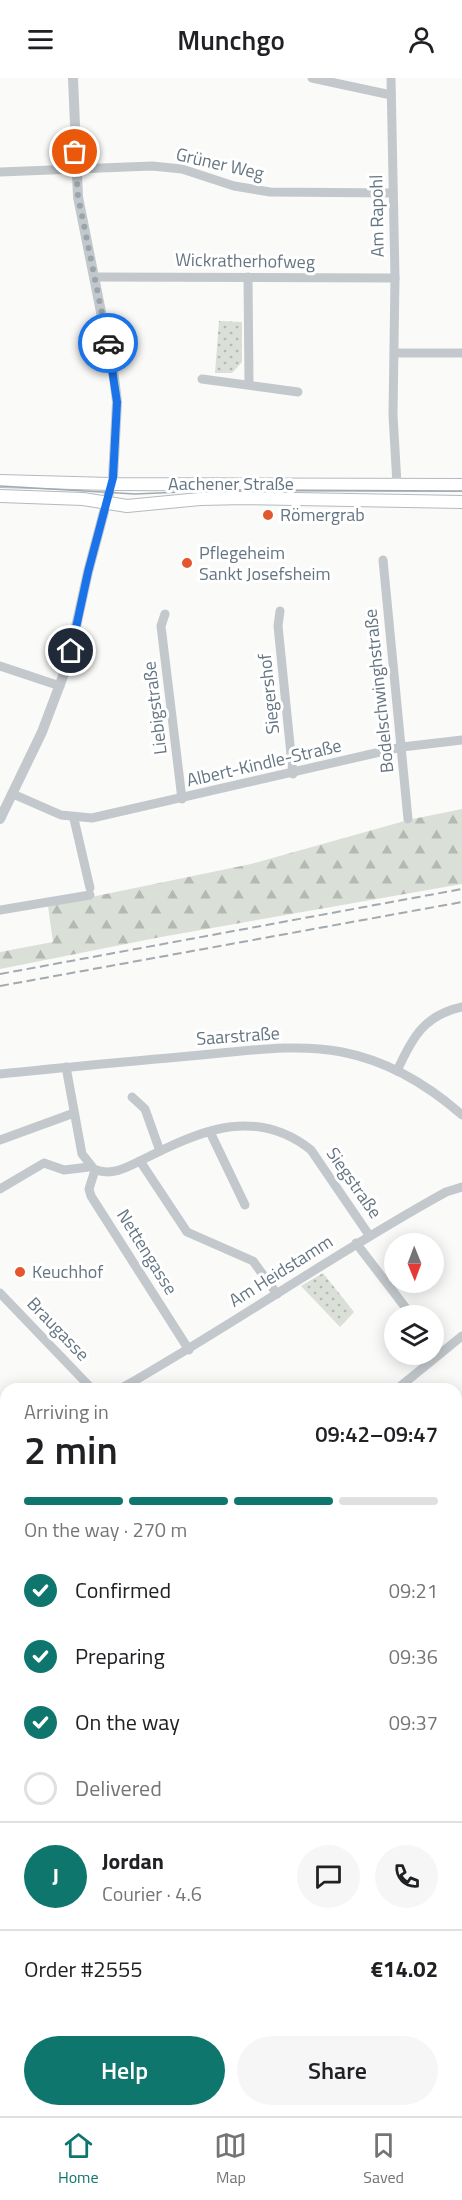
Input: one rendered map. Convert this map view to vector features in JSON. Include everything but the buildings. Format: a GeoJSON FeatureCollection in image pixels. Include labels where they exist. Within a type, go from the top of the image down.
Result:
{"type":"FeatureCollection","features":[{"type":"Feature","properties":{"kind":"main road","name":"Aachener Straße"},"geometry":{"type":"LineString","coordinates":[[0,481],[111,484],[462,485]]}},
{"type":"Feature","properties":{"kind":"main road"},"geometry":{"type":"LineString","coordinates":[[378,501],[393,493],[396,484]]}},
{"type":"Feature","properties":{"kind":"main road"},"geometry":{"type":"LineString","coordinates":[[396,484],[406,502]]}},
{"type":"Feature","properties":{"kind":"main road","name":"Aachener Straße"},"geometry":{"type":"LineString","coordinates":[[0,496],[83,499],[142,506],[200,499],[245,498],[462,502]]}},
{"type":"Feature","properties":{"kind":"street"},"geometry":{"type":"LineString","coordinates":[[0,819],[60,686],[111,484],[117,402],[78,196],[75,168],[73,78]]}},
{"type":"Feature","properties":{"kind":"street"},"geometry":{"type":"LineString","coordinates":[[312,78],[347,81],[391,95]]}},
{"type":"Feature","properties":{"kind":"street","name":"Am Rapohl"},"geometry":{"type":"LineString","coordinates":[[391,78],[395,278],[393,415],[396,484]]}},
{"type":"Feature","properties":{"kind":"street","name":"Grüner Weg"},"geometry":{"type":"LineString","coordinates":[[0,172],[75,168],[182,169],[234,186],[270,192],[393,193]]}},
{"type":"Feature","properties":{"kind":"street","name":"Wickratherhofweg"},"geometry":{"type":"LineString","coordinates":[[95,277],[395,278]]}},
{"type":"Feature","properties":{"kind":"street"},"geometry":{"type":"LineString","coordinates":[[248,277],[249,383]]}},
{"type":"Feature","properties":{"kind":"street"},"geometry":{"type":"LineString","coordinates":[[395,353],[462,353]]}},
{"type":"Feature","properties":{"kind":"street"},"geometry":{"type":"LineString","coordinates":[[202,379],[249,383],[298,392]]}},
{"type":"Feature","properties":{"kind":"street","name":"Bodelschwinghstraße"},"geometry":{"type":"LineString","coordinates":[[383,560],[408,819]]}},
{"type":"Feature","properties":{"kind":"street","name":"Siegershof"},"geometry":{"type":"LineString","coordinates":[[280,611],[278,626],[293,774]]}},
{"type":"Feature","properties":{"kind":"street","name":"Liebigstraße"},"geometry":{"type":"LineString","coordinates":[[165,615],[161,626],[182,799]]}},
{"type":"Feature","properties":{"kind":"street"},"geometry":{"type":"LineString","coordinates":[[0,666],[60,686]]}},
{"type":"Feature","properties":{"kind":"street","name":"Albert-Kindle-Straße"},"geometry":{"type":"LineString","coordinates":[[13,794],[74,819],[92,818],[293,774],[402,747],[462,740]]}},
{"type":"Feature","properties":{"kind":"street"},"geometry":{"type":"LineString","coordinates":[[0,910],[90,891],[74,819]]}},
{"type":"Feature","properties":{"kind":"street"},"geometry":{"type":"LineString","coordinates":[[398,1071],[408,1046],[421,1027],[440,1013],[462,1007]]}},
{"type":"Feature","properties":{"kind":"street","name":"Saarstraße"},"geometry":{"type":"LineString","coordinates":[[0,1074],[254,1051],[312,1049],[342,1052],[398,1071],[437,1093],[462,1115]]}},
{"type":"Feature","properties":{"kind":"street"},"geometry":{"type":"LineString","coordinates":[[66,1067],[82,1154],[92,1168]]}},
{"type":"Feature","properties":{"kind":"street"},"geometry":{"type":"LineString","coordinates":[[132,1097],[145,1109],[160,1151]]}},
{"type":"Feature","properties":{"kind":"street"},"geometry":{"type":"LineString","coordinates":[[0,1140],[74,1113]]}},
{"type":"Feature","properties":{"kind":"street","name":"Siegstraße"},"geometry":{"type":"LineString","coordinates":[[1,1188],[44,1163],[64,1170],[92,1168],[116,1172],[160,1151],[210,1132],[257,1125],[270,1127],[298,1140],[321,1162],[369,1235]]}},
{"type":"Feature","properties":{"kind":"street"},"geometry":{"type":"LineString","coordinates":[[210,1132],[245,1205]]}},
{"type":"Feature","properties":{"kind":"street"},"geometry":{"type":"LineString","coordinates":[[140,1161],[187,1232],[253,1261],[277,1294]]}},
{"type":"Feature","properties":{"kind":"street","name":"Nettengasse"},"geometry":{"type":"LineString","coordinates":[[92,1168],[88,1189],[91,1196],[189,1350]]}},
{"type":"Feature","properties":{"kind":"street","name":"Am Heidstamm"},"geometry":{"type":"LineString","coordinates":[[131,1383],[189,1350],[369,1235],[446,1192],[462,1187]]}},
{"type":"Feature","properties":{"kind":"street"},"geometry":{"type":"LineString","coordinates":[[356,1243],[404,1305]]}},
{"type":"Feature","properties":{"kind":"street","name":"Braugasse"},"geometry":{"type":"LineString","coordinates":[[0,1293],[86,1383]]}},
{"type":"Feature","properties":{"kind":"street"},"geometry":{"type":"LineString","coordinates":[[444,1351],[462,1336]]}},
{"type":"Feature","properties":{"kind":"street"},"geometry":{"type":"LineString","coordinates":[[404,1383],[426,1365]]}},
{"type":"Feature","properties":{"kind":"green space"},"geometry":{"type":"Polygon","coordinates":[[[219,321],[242,322],[242,362],[232,373],[215,373],[219,321]]]}},
{"type":"Feature","properties":{"kind":"green space"},"geometry":{"type":"Polygon","coordinates":[[[462,809],[462,884],[161,937],[0,969],[0,952],[53,942],[48,906],[251,864],[408,820],[462,809]]]}},
{"type":"Feature","properties":{"kind":"green space"},"geometry":{"type":"Polygon","coordinates":[[[323,1273],[354,1312],[340,1327],[301,1286],[323,1273]]]}},
{"type":"Feature","properties":{"kind":"tram line"},"geometry":{"type":"LineString","coordinates":[[0,486],[135,494],[228,490],[462,491]]}},
{"type":"Feature","properties":{"kind":"railway"},"geometry":{"type":"LineString","coordinates":[[0,974],[462,889]]}},
{"type":"Feature","properties":{"kind":"railway"},"geometry":{"type":"LineString","coordinates":[[0,986],[462,902]]}},
{"type":"Feature","properties":{"kind":"way so far"},"geometry":{"type":"LineString","coordinates":[[75,152],[78,196],[108,343]]}},
{"type":"Feature","properties":{"kind":"place","name":"Römergrab"},"geometry":{"type":"Point","coordinates":[268,515]}},
{"type":"Feature","properties":{"kind":"place","name":"Pflegeheim Sankt Josefsheim"},"geometry":{"type":"Point","coordinates":[187,563]}},
{"type":"Feature","properties":{"kind":"place","name":"Keuchhof"},"geometry":{"type":"Point","coordinates":[20,1272]}},
{"type":"Feature","properties":{"kind":"route"},"geometry":{"type":"LineString","coordinates":[[71,651],[88,572],[113,478],[117,402],[108,343]]}}]}
